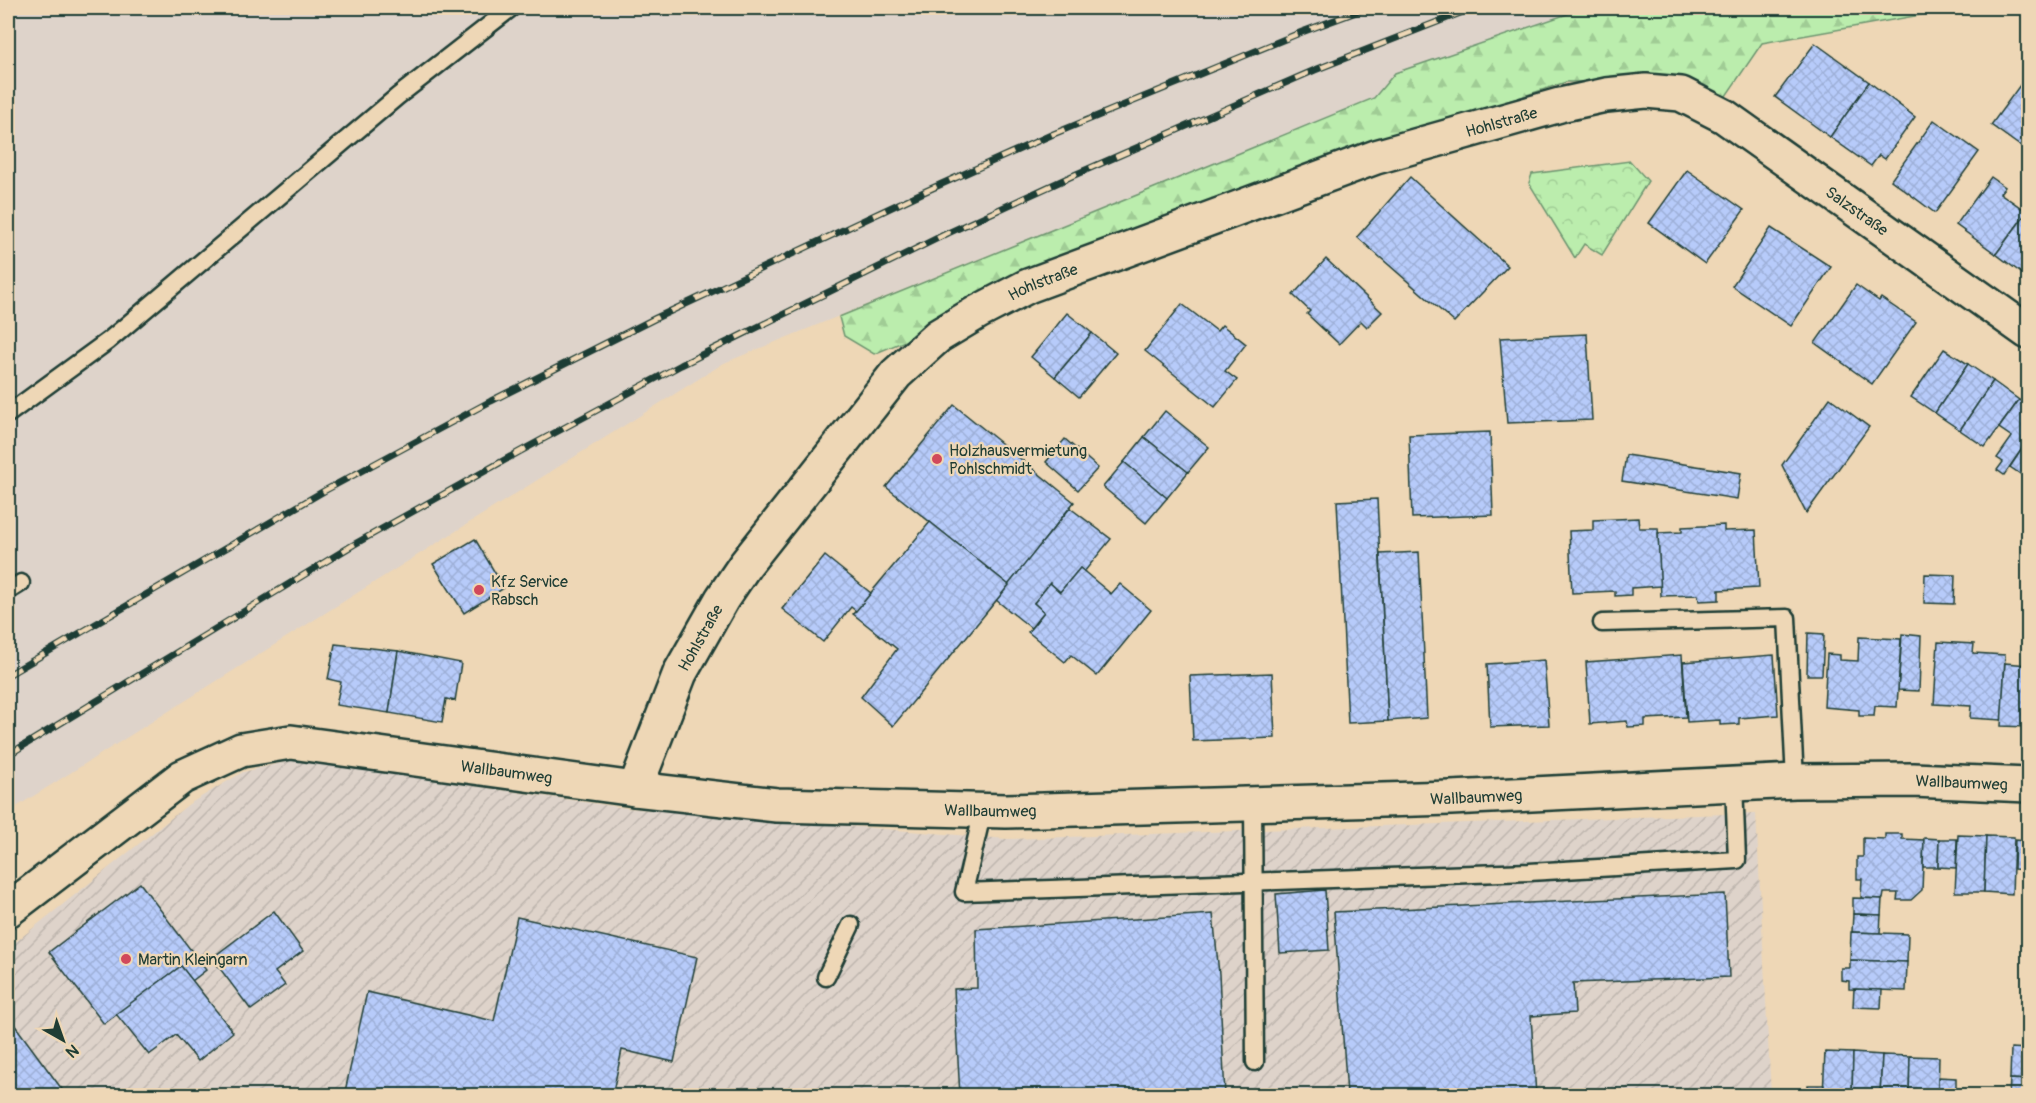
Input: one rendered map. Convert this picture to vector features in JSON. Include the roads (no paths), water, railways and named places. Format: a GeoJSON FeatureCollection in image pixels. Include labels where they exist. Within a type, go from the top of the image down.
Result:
{"type":"FeatureCollection","features":[{"type":"Feature","properties":{"kind":"street","name":"Hohlstraße"},"geometry":{"type":"LineString","coordinates":[[635,789],[680,673],[722,599],[896,374],[938,336],[1028,286],[1376,157],[1514,117],[1606,95],[1646,91],[1681,94]]}},
{"type":"Feature","properties":{"kind":"street","name":"Salzstraße"},"geometry":{"type":"LineString","coordinates":[[1681,94],[1724,116],[2028,332]]}},
{"type":"Feature","properties":{"kind":"street","name":"Wallbaumweg"},"geometry":{"type":"LineString","coordinates":[[8,910],[182,777],[241,750],[291,742],[635,789],[777,805],[1006,811],[1596,792],[1795,781],[1913,780],[2028,785]]}},
{"type":"Feature","properties":{"kind":"lane"},"geometry":{"type":"LineString","coordinates":[[8,414],[108,341],[398,96],[511,8]]}},
{"type":"Feature","properties":{"kind":"lane"},"geometry":{"type":"LineString","coordinates":[[1602,623],[1787,618],[1795,781]]}},
{"type":"Feature","properties":{"kind":"lane"},"geometry":{"type":"LineString","coordinates":[[983,810],[964,892],[1529,872],[1737,860],[1734,783]]}},
{"type":"Feature","properties":{"kind":"lane"},"geometry":{"type":"LineString","coordinates":[[1253,804],[1255,1062]]}},
{"type":"Feature","properties":{"kind":"lane"},"geometry":{"type":"LineString","coordinates":[[826,977],[851,925]]}},
{"type":"Feature","properties":{"kind":"railway"},"geometry":{"type":"LineString","coordinates":[[8,675],[324,491],[491,401],[656,318],[1051,135],[1302,32],[1367,8]]}},
{"type":"Feature","properties":{"kind":"railway"},"geometry":{"type":"LineString","coordinates":[[8,755],[353,545],[681,365],[948,233],[1072,176],[1315,70],[1473,8]]}},
{"type":"Feature","properties":{"kind":"place","name":"Holzhausvermietung Pohlschmidt"},"geometry":{"type":"Point","coordinates":[937,459]}},
{"type":"Feature","properties":{"kind":"place","name":"Kfz Service Rabsch"},"geometry":{"type":"Point","coordinates":[479,590]}},
{"type":"Feature","properties":{"kind":"place","name":"Martin Kleingarn"},"geometry":{"type":"Point","coordinates":[126,959]}}]}
